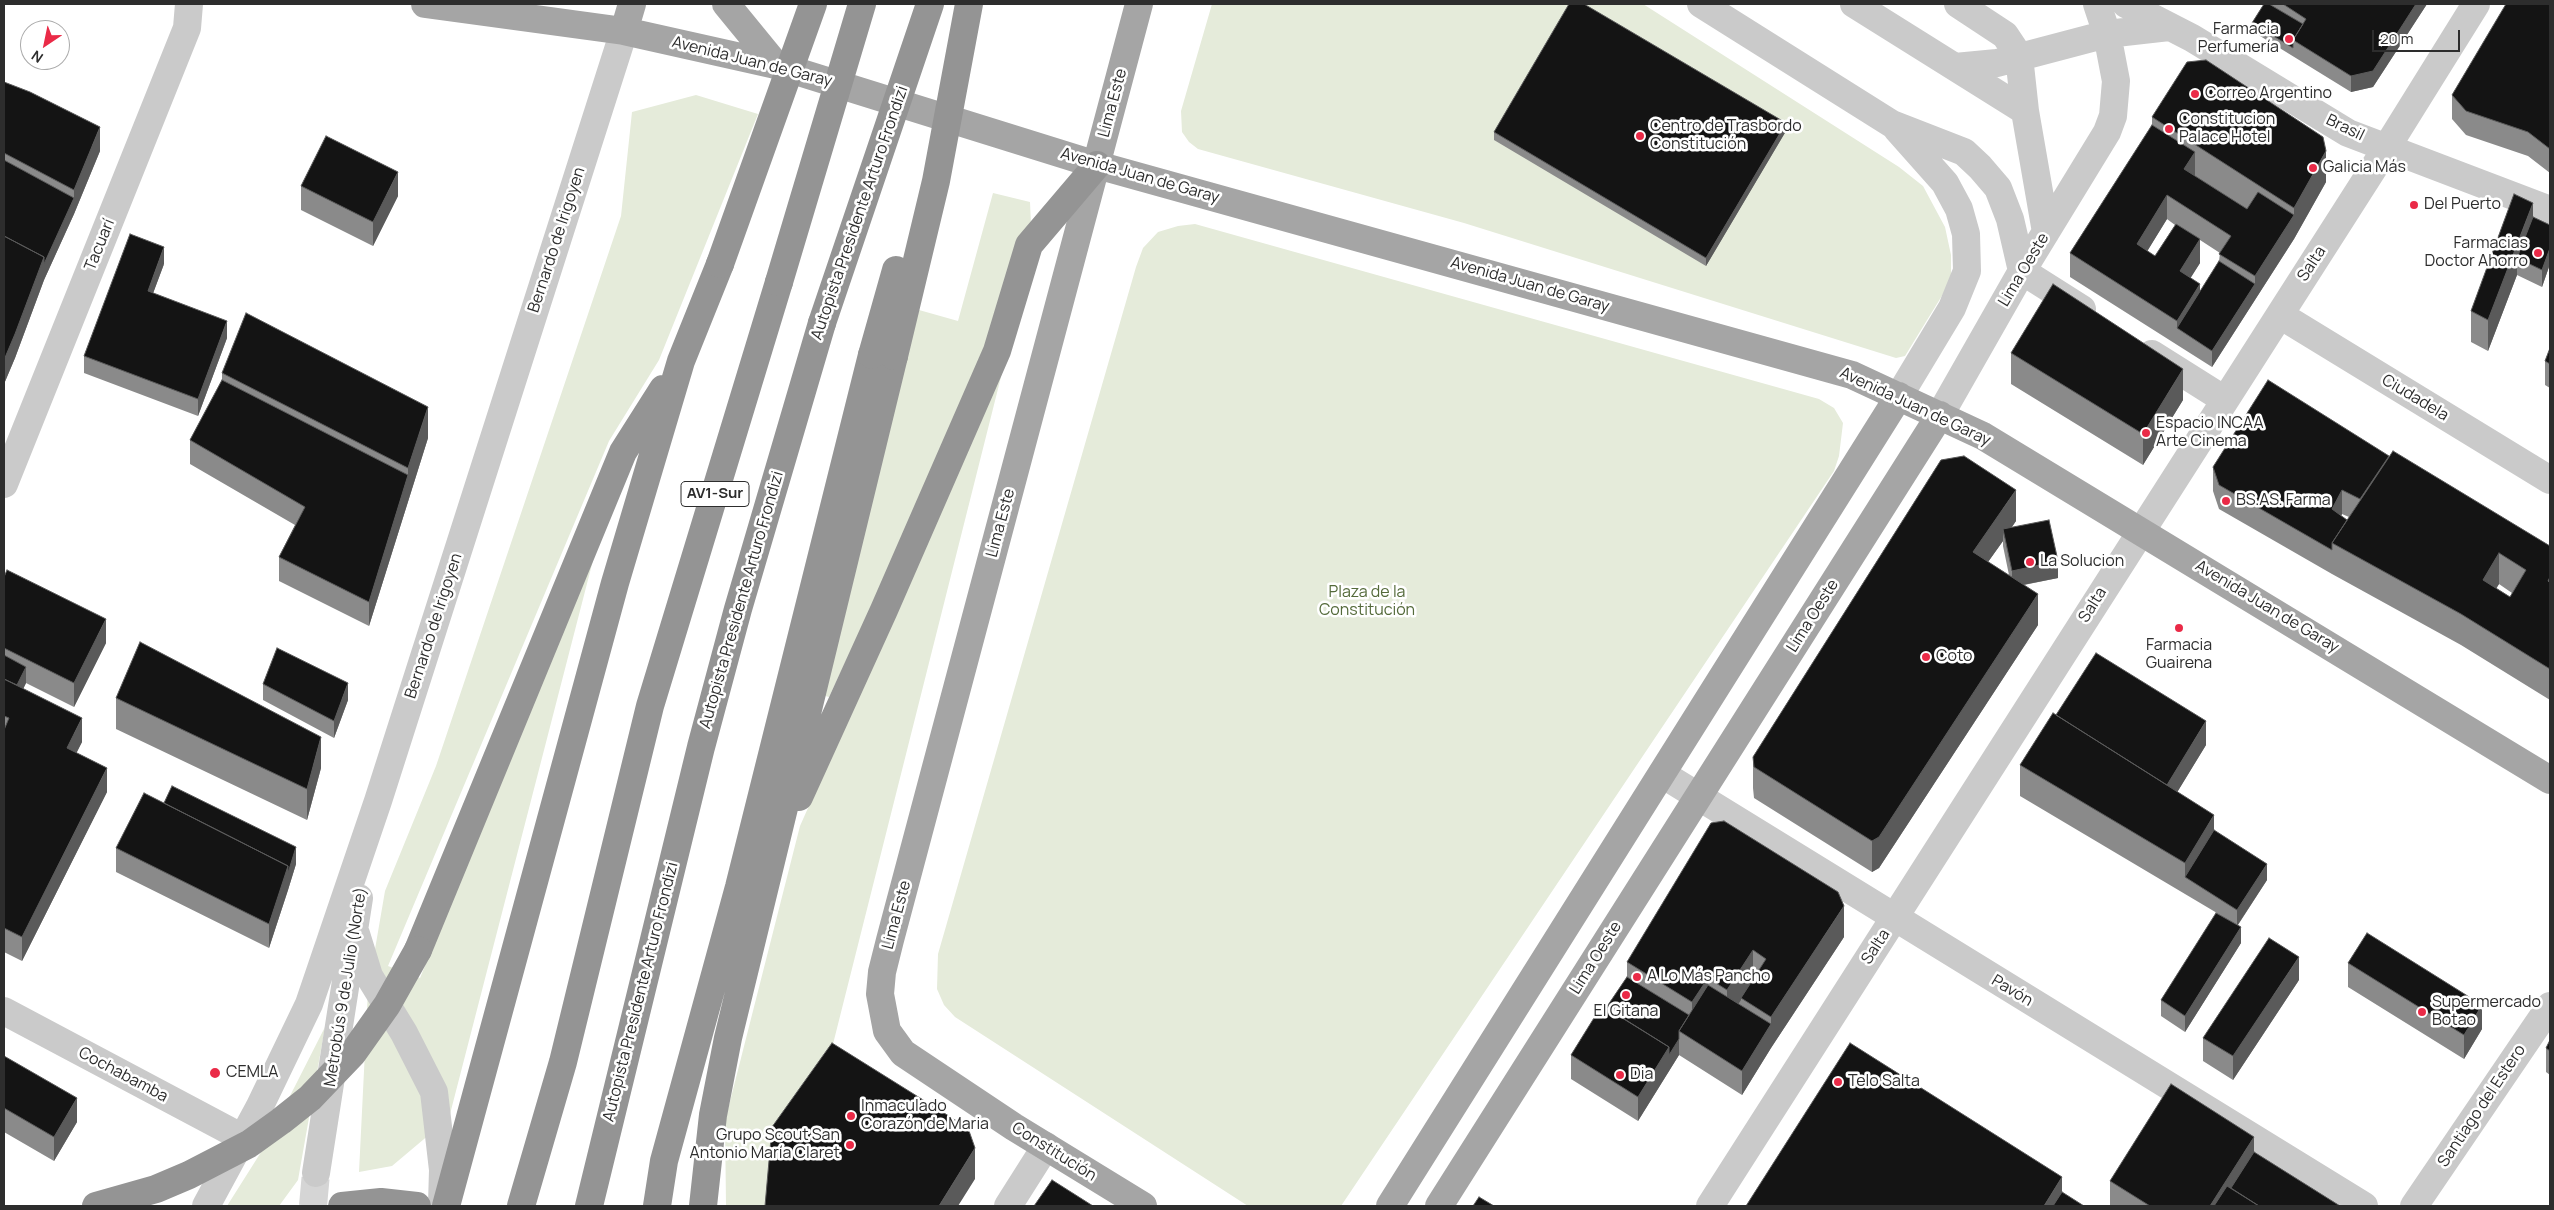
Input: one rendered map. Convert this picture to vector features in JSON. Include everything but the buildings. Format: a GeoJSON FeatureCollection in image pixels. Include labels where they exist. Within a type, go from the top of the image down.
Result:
{"type":"FeatureCollection","features":[{"type":"Feature","properties":{"kind":"highway"},"geometry":{"type":"LineString","coordinates":[[446,1206],[615,583],[681,361],[720,264],[814,4]]}},
{"type":"Feature","properties":{"kind":"highway","name":"AV1-Sur"},"geometry":{"type":"LineString","coordinates":[[521,1206],[563,1062],[650,706],[862,4]]}},
{"type":"Feature","properties":{"kind":"highway","name":"Autopista Presidente Arturo Frondizi"},"geometry":{"type":"LineString","coordinates":[[589,1206],[701,747],[738,609],[822,323],[930,4]]}},
{"type":"Feature","properties":{"kind":"highway"},"geometry":{"type":"LineString","coordinates":[[703,1206],[713,1115],[728,1038],[762,896],[883,355],[966,17]]}},
{"type":"Feature","properties":{"kind":"highway"},"geometry":{"type":"LineString","coordinates":[[762,896],[805,783],[888,601],[997,351],[1029,245],[1097,165]]}},
{"type":"Feature","properties":{"kind":"highway"},"geometry":{"type":"LineString","coordinates":[[657,1206],[664,1161],[883,355]]}},
{"type":"Feature","properties":{"kind":"highway"},"geometry":{"type":"LineString","coordinates":[[96,1206],[156,1189],[189,1175],[249,1144],[281,1121],[317,1091],[352,1053],[387,1005],[418,950],[623,452],[681,361]]}},
{"type":"Feature","properties":{"kind":"highway"},"geometry":{"type":"LineString","coordinates":[[342,1206],[381,1202],[416,1206]]}},
{"type":"Feature","properties":{"kind":"main road","name":"Avenida Juan de Garay"},"geometry":{"type":"LineString","coordinates":[[425,4],[624,30],[776,66],[1097,165],[1852,375],[1983,436],[2550,780]]}},
{"type":"Feature","properties":{"kind":"main road"},"geometry":{"type":"LineString","coordinates":[[624,30],[632,4]]}},
{"type":"Feature","properties":{"kind":"main road"},"geometry":{"type":"LineString","coordinates":[[726,4],[776,66]]}},
{"type":"Feature","properties":{"kind":"main road","name":"Lima Este"},"geometry":{"type":"LineString","coordinates":[[895,1042],[887,1031],[883,1015],[880,994],[882,972],[1139,4]]}},
{"type":"Feature","properties":{"kind":"main road"},"geometry":{"type":"LineString","coordinates":[[1390,1206],[1899,396]]}},
{"type":"Feature","properties":{"kind":"main road","name":"Lima Oeste"},"geometry":{"type":"LineString","coordinates":[[1439,1206],[1940,415]]}},
{"type":"Feature","properties":{"kind":"main road","name":"Constitución"},"geometry":{"type":"LineString","coordinates":[[895,1042],[903,1053],[1046,1146],[1143,1206]]}},
{"type":"Feature","properties":{"kind":"street","name":"Tacuarí"},"geometry":{"type":"LineString","coordinates":[[4,484],[187,28],[189,4]]}},
{"type":"Feature","properties":{"kind":"street"},"geometry":{"type":"LineString","coordinates":[[1701,4],[1892,124],[1964,152],[1998,188],[2010,219],[2022,271],[2104,323]]}},
{"type":"Feature","properties":{"kind":"street"},"geometry":{"type":"LineString","coordinates":[[1854,4],[2025,111]]}},
{"type":"Feature","properties":{"kind":"street"},"geometry":{"type":"LineString","coordinates":[[1958,4],[2005,35],[2019,56],[2025,111],[2046,232]]}},
{"type":"Feature","properties":{"kind":"street","name":"Lima Oeste"},"geometry":{"type":"LineString","coordinates":[[1940,415],[2022,271],[2100,147],[2113,116],[2116,81],[2107,34],[2097,4]]}},
{"type":"Feature","properties":{"kind":"street","name":"Brasil"},"geometry":{"type":"LineString","coordinates":[[2126,4],[2170,27],[2348,133],[2550,210]]}},
{"type":"Feature","properties":{"kind":"street","name":"Salta"},"geometry":{"type":"LineString","coordinates":[[1710,1206],[2226,400],[2476,4]]}},
{"type":"Feature","properties":{"kind":"street"},"geometry":{"type":"LineString","coordinates":[[1955,67],[1997,63],[2107,34],[2170,27]]}},
{"type":"Feature","properties":{"kind":"street","name":"Bernardo de Irigoyen"},"geometry":{"type":"LineString","coordinates":[[206,1206],[243,1138],[309,1004],[378,801],[624,30]]}},
{"type":"Feature","properties":{"kind":"street"},"geometry":{"type":"LineString","coordinates":[[1892,124],[1945,183],[1960,209],[1966,234],[1967,271],[1952,308],[1899,396]]}},
{"type":"Feature","properties":{"kind":"street","name":"Ciudadela"},"geometry":{"type":"LineString","coordinates":[[2280,315],[2550,480]]}},
{"type":"Feature","properties":{"kind":"street"},"geometry":{"type":"LineString","coordinates":[[2128,338],[2226,400]]}},
{"type":"Feature","properties":{"kind":"street","name":"Pavón"},"geometry":{"type":"LineString","coordinates":[[1662,774],[1894,919],[2364,1206]]}},
{"type":"Feature","properties":{"kind":"street","name":"Metrobús 9 de Julio (Norte)"},"geometry":{"type":"LineString","coordinates":[[316,1173],[354,925],[378,801]]}},
{"type":"Feature","properties":{"kind":"street"},"geometry":{"type":"LineString","coordinates":[[354,925],[369,976],[404,1033],[434,1092],[443,1170],[442,1206]]}},
{"type":"Feature","properties":{"kind":"street","name":"Santiago del Estero"},"geometry":{"type":"LineString","coordinates":[[2414,1206],[2550,1006]]}},
{"type":"Feature","properties":{"kind":"street","name":"Cochabamba"},"geometry":{"type":"LineString","coordinates":[[4,1011],[243,1138]]}},
{"type":"Feature","properties":{"kind":"street"},"geometry":{"type":"LineString","coordinates":[[1008,1206],[1046,1146]]}},
{"type":"Feature","properties":{"kind":"green space"},"geometry":{"type":"Polygon","coordinates":[[[1212,4],[1643,4],[1899,167],[1923,186],[1945,227],[1951,255],[1951,281],[1905,356],[1896,358],[1464,223],[1198,149],[1189,142],[1182,132],[1181,111],[1212,4]]]}},
{"type":"Feature","properties":{"kind":"green space"},"geometry":{"type":"Polygon","coordinates":[[[696,95],[758,114],[659,360],[609,441],[388,966],[420,978],[598,541],[449,1118],[392,1166],[359,1172],[368,990],[385,891],[436,766],[621,216],[632,112],[696,95]]]}},
{"type":"Feature","properties":{"kind":"green space"},"geometry":{"type":"Polygon","coordinates":[[[993,193],[1030,202],[1031,225],[971,395],[829,697],[818,694],[919,310],[958,321],[993,193]]]}},
{"type":"Feature","properties":{"kind":"green space","name":"Plaza de la Constitución"},"geometry":{"type":"Polygon","coordinates":[[[1195,224],[1819,399],[1834,408],[1843,423],[1839,456],[1834,471],[1341,1206],[1248,1206],[955,1017],[944,1005],[937,989],[938,954],[1136,267],[1143,248],[1158,232],[1178,226],[1195,224]]]}},
{"type":"Feature","properties":{"kind":"green space"},"geometry":{"type":"Polygon","coordinates":[[[1003,369],[832,1048],[768,1206],[726,1206],[725,1121],[800,826],[1003,369]]]}},
{"type":"Feature","properties":{"kind":"green space"},"geometry":{"type":"Polygon","coordinates":[[[325,1027],[298,1180],[279,1206],[227,1206],[263,1149],[325,1027]]]}},
{"type":"Feature","properties":{"kind":"tunnel"},"geometry":{"type":"LineString","coordinates":[[313,1206],[316,1173]]}},
{"type":"Feature","properties":{"kind":"place","name":"Farmacia Perfumería"},"geometry":{"type":"Point","coordinates":[2289,39]}},
{"type":"Feature","properties":{"kind":"place","name":"Correo Argentino"},"geometry":{"type":"Point","coordinates":[2195,94]}},
{"type":"Feature","properties":{"kind":"place","name":"Constitucion Palace Hotel"},"geometry":{"type":"Point","coordinates":[2169,129]}},
{"type":"Feature","properties":{"kind":"place","name":"Centro de Trasbordo Constitución"},"geometry":{"type":"Point","coordinates":[1640,136]}},
{"type":"Feature","properties":{"kind":"place","name":"Galicia Más"},"geometry":{"type":"Point","coordinates":[2313,168]}},
{"type":"Feature","properties":{"kind":"place","name":"Del Puerto"},"geometry":{"type":"Point","coordinates":[2414,205]}},
{"type":"Feature","properties":{"kind":"place","name":"Farmacias Doctor Ahorro"},"geometry":{"type":"Point","coordinates":[2538,253]}},
{"type":"Feature","properties":{"kind":"place","name":"Espacio INCAA Arte Cinema"},"geometry":{"type":"Point","coordinates":[2146,433]}},
{"type":"Feature","properties":{"kind":"place","name":"BS.AS. Farma"},"geometry":{"type":"Point","coordinates":[2226,501]}},
{"type":"Feature","properties":{"kind":"place","name":"La Solucion"},"geometry":{"type":"Point","coordinates":[2030,562]}},
{"type":"Feature","properties":{"kind":"place","name":"Farmacia Guairena"},"geometry":{"type":"Point","coordinates":[2179,628]}},
{"type":"Feature","properties":{"kind":"place","name":"Coto"},"geometry":{"type":"Point","coordinates":[1926,657]}},
{"type":"Feature","properties":{"kind":"place","name":"A Lo Más Pancho"},"geometry":{"type":"Point","coordinates":[1637,977]}},
{"type":"Feature","properties":{"kind":"place","name":"El Gitana"},"geometry":{"type":"Point","coordinates":[1626,995]}},
{"type":"Feature","properties":{"kind":"place","name":"Supermercado Botao"},"geometry":{"type":"Point","coordinates":[2422,1012]}},
{"type":"Feature","properties":{"kind":"place","name":"CEMLA"},"geometry":{"type":"Point","coordinates":[215,1073]}},
{"type":"Feature","properties":{"kind":"place","name":"Dia"},"geometry":{"type":"Point","coordinates":[1620,1075]}},
{"type":"Feature","properties":{"kind":"place","name":"Telo Salta"},"geometry":{"type":"Point","coordinates":[1838,1082]}},
{"type":"Feature","properties":{"kind":"place","name":"Inmaculado Corazón de Maria"},"geometry":{"type":"Point","coordinates":[851,1116]}},
{"type":"Feature","properties":{"kind":"place","name":"Grupo Scout San Antonio María Claret"},"geometry":{"type":"Point","coordinates":[850,1145]}}]}
